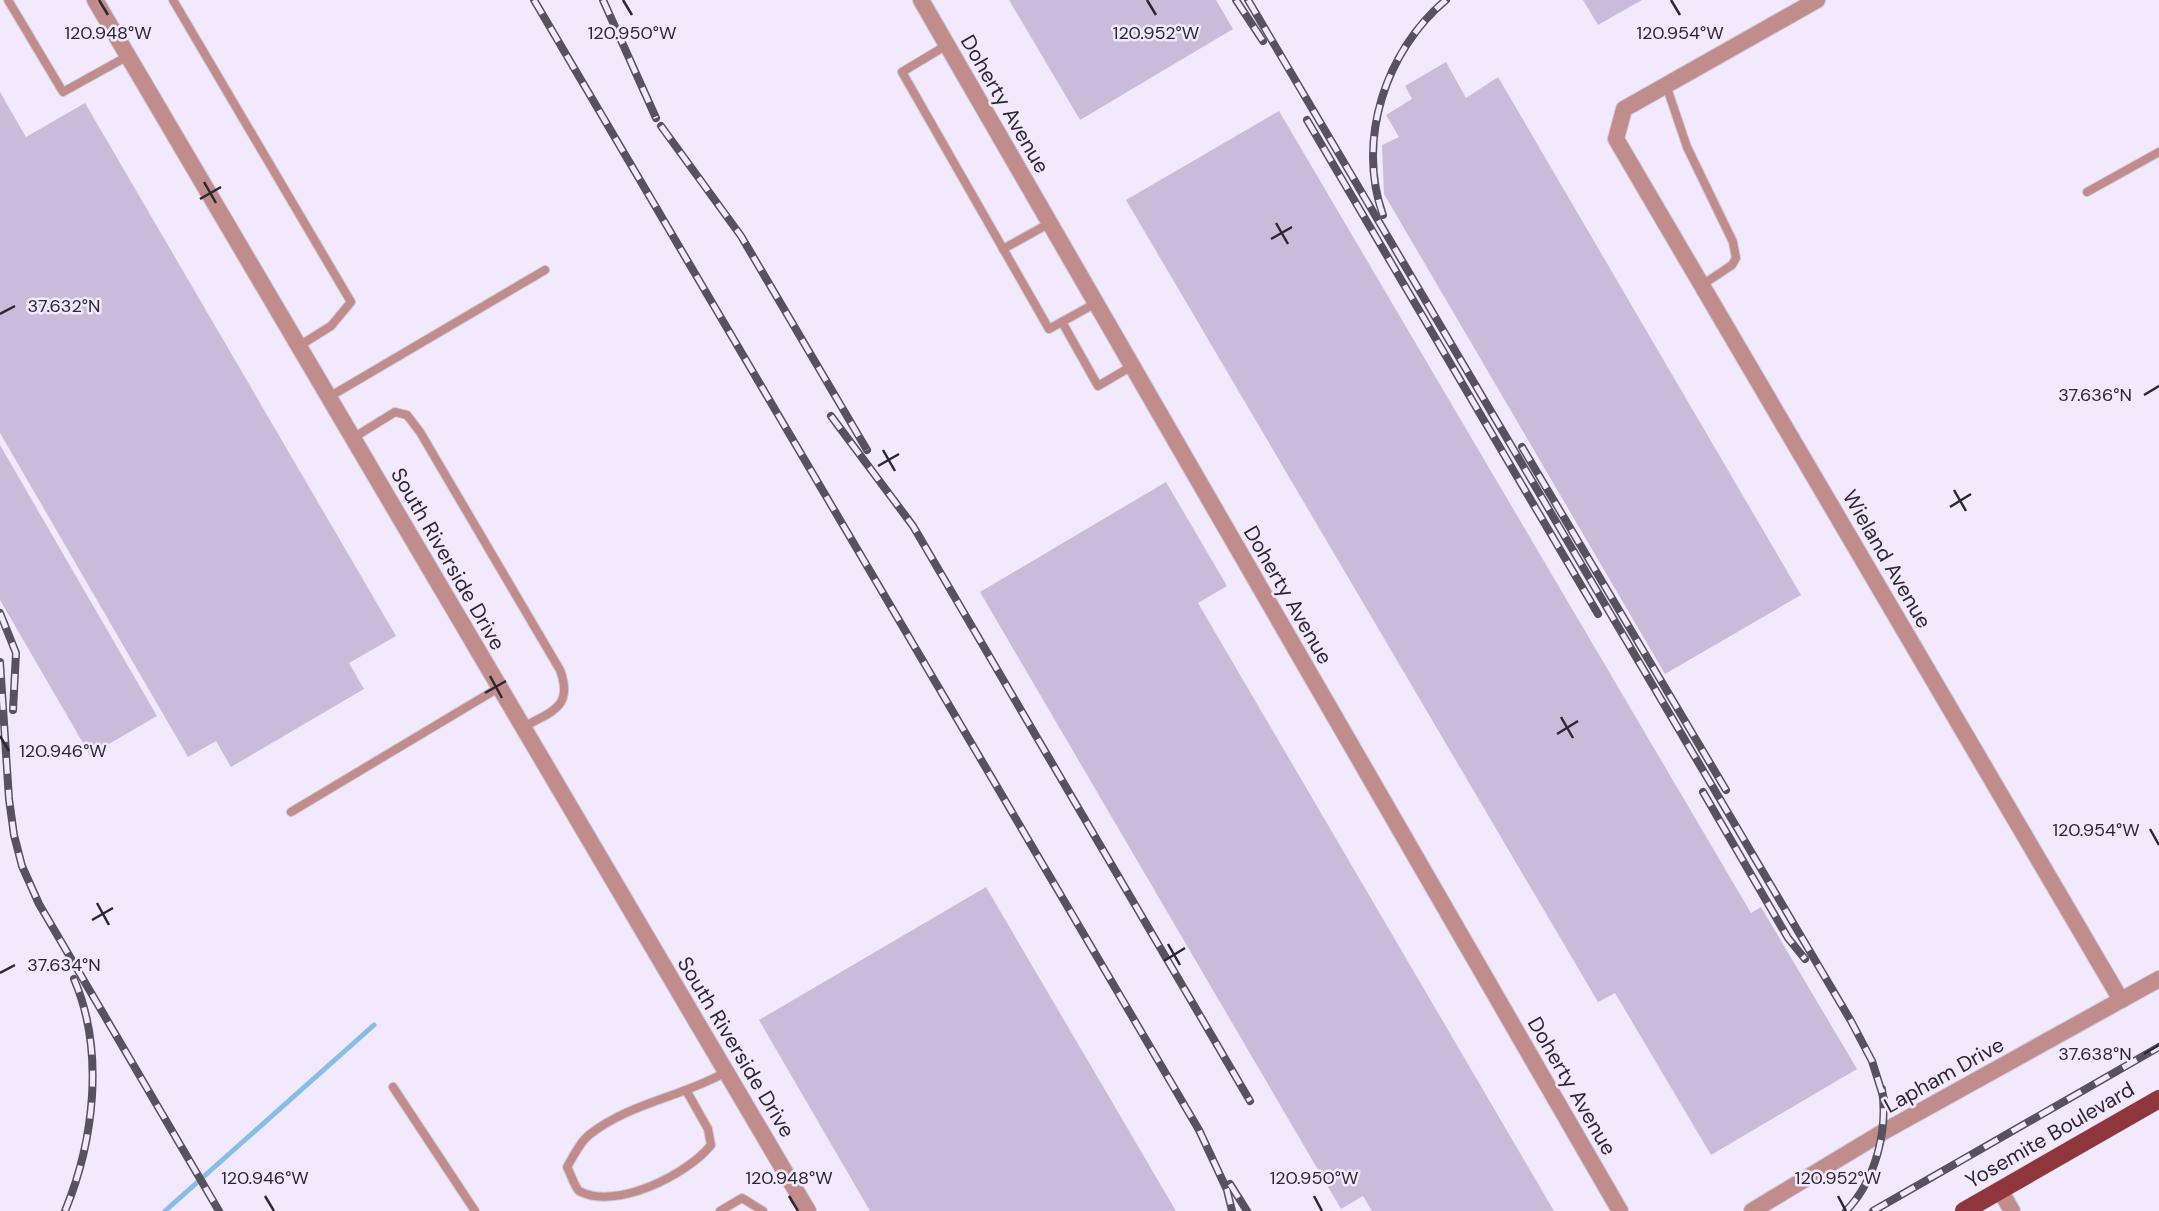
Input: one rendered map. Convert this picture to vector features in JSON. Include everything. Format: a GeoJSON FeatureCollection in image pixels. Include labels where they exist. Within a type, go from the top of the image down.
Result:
{"type":"FeatureCollection","features":[{"type":"Feature","properties":{"kind":"main road","name":"Yosemite Boulevard"},"geometry":{"type":"LineString","coordinates":[[1964,1211],[2159,1099]]}},
{"type":"Feature","properties":{"kind":"street","name":"South Riverside Drive"},"geometry":{"type":"LineString","coordinates":[[95,0],[808,1211]]}},
{"type":"Feature","properties":{"kind":"street","name":"Doherty Avenue"},"geometry":{"type":"LineString","coordinates":[[921,0],[1620,1211]]}},
{"type":"Feature","properties":{"kind":"street"},"geometry":{"type":"LineString","coordinates":[[1666,85],[1816,0]]}},
{"type":"Feature","properties":{"kind":"street","name":"Wieland Avenue"},"geometry":{"type":"LineString","coordinates":[[1666,85],[1624,110],[1616,139],[2121,1000]]}},
{"type":"Feature","properties":{"kind":"street","name":"Lapham Drive"},"geometry":{"type":"LineString","coordinates":[[1752,1211],[1883,1132],[2159,979]]}},
{"type":"Feature","properties":{"kind":"street"},"geometry":{"type":"LineString","coordinates":[[2000,1190],[2012,1211]]}},
{"type":"Feature","properties":{"kind":"lane"},"geometry":{"type":"LineString","coordinates":[[8,0],[63,92],[128,56]]}},
{"type":"Feature","properties":{"kind":"lane"},"geometry":{"type":"LineString","coordinates":[[173,0],[351,302],[331,326],[299,346]]}},
{"type":"Feature","properties":{"kind":"lane"},"geometry":{"type":"LineString","coordinates":[[947,45],[902,72],[1049,329],[1096,303]]}},
{"type":"Feature","properties":{"kind":"lane"},"geometry":{"type":"LineString","coordinates":[[1666,85],[1686,148],[1733,242],[1736,258],[1732,265],[1702,285]]}},
{"type":"Feature","properties":{"kind":"lane"},"geometry":{"type":"LineString","coordinates":[[2087,192],[2159,152]]}},
{"type":"Feature","properties":{"kind":"lane"},"geometry":{"type":"LineString","coordinates":[[1003,249],[1050,223]]}},
{"type":"Feature","properties":{"kind":"lane"},"geometry":{"type":"LineString","coordinates":[[329,397],[545,270]]}},
{"type":"Feature","properties":{"kind":"lane"},"geometry":{"type":"LineString","coordinates":[[1062,322],[1098,386],[1132,366]]}},
{"type":"Feature","properties":{"kind":"lane"},"geometry":{"type":"LineString","coordinates":[[353,438],[396,412],[407,415],[420,432],[560,670],[565,695],[558,708],[523,727]]}},
{"type":"Feature","properties":{"kind":"lane"},"geometry":{"type":"LineString","coordinates":[[291,812],[500,687]]}},
{"type":"Feature","properties":{"kind":"lane"},"geometry":{"type":"LineString","coordinates":[[686,1090],[708,1129],[711,1145],[696,1164],[629,1203],[599,1200],[579,1191],[567,1167],[587,1136],[653,1100],[686,1090],[726,1072]]}},
{"type":"Feature","properties":{"kind":"lane"},"geometry":{"type":"LineString","coordinates":[[393,1087],[475,1211]]}},
{"type":"Feature","properties":{"kind":"lane"},"geometry":{"type":"LineString","coordinates":[[720,1211],[742,1198],[763,1211]]}},
{"type":"Feature","properties":{"kind":"building"},"geometry":{"type":"Polygon","coordinates":[[[1009,0],[1216,0],[1233,29],[1080,120],[1009,0]]]}},
{"type":"Feature","properties":{"kind":"building"},"geometry":{"type":"Polygon","coordinates":[[[1583,0],[1642,0],[1598,25],[1583,0]]]}},
{"type":"Feature","properties":{"kind":"building"},"geometry":{"type":"Polygon","coordinates":[[[1446,62],[1466,98],[1498,77],[1801,595],[1665,674],[1384,194],[1382,145],[1399,137],[1386,115],[1412,99],[1405,86],[1446,62]]]}},
{"type":"Feature","properties":{"kind":"building"},"geometry":{"type":"Polygon","coordinates":[[[0,92],[26,137],[85,103],[396,636],[349,663],[364,689],[231,767],[216,741],[188,757],[0,433],[0,92]]]}},
{"type":"Feature","properties":{"kind":"building"},"geometry":{"type":"Polygon","coordinates":[[[1279,111],[1751,913],[1761,907],[1857,1069],[1711,1155],[1615,993],[1598,1002],[1126,200],[1279,111]]]}},
{"type":"Feature","properties":{"kind":"building"},"geometry":{"type":"Polygon","coordinates":[[[0,445],[157,716],[90,755],[0,600],[0,445]]]}},
{"type":"Feature","properties":{"kind":"building"},"geometry":{"type":"Polygon","coordinates":[[[1166,482],[1227,586],[1198,603],[1554,1211],[1372,1211],[1363,1196],[1341,1209],[980,592],[1166,482]]]}},
{"type":"Feature","properties":{"kind":"building"},"geometry":{"type":"Polygon","coordinates":[[[986,887],[1176,1211],[870,1211],[759,1020],[986,887]]]}},
{"type":"Feature","properties":{"kind":"waterway"},"geometry":{"type":"LineString","coordinates":[[165,1211],[374,1025]]}},
{"type":"Feature","properties":{"kind":"railway"},"geometry":{"type":"LineString","coordinates":[[534,0],[1199,1130],[1227,1190],[1232,1211]]}},
{"type":"Feature","properties":{"kind":"railway"},"geometry":{"type":"LineString","coordinates":[[603,0],[656,118]]}},
{"type":"Feature","properties":{"kind":"railway"},"geometry":{"type":"LineString","coordinates":[[1236,0],[1263,41]]}},
{"type":"Feature","properties":{"kind":"railway"},"geometry":{"type":"LineString","coordinates":[[1248,0],[1851,1021],[1872,1061],[1884,1099]]}},
{"type":"Feature","properties":{"kind":"railway"},"geometry":{"type":"LineString","coordinates":[[1383,215],[1375,186],[1373,157],[1375,127],[1382,98],[1407,44],[1446,0]]}},
{"type":"Feature","properties":{"kind":"railway"},"geometry":{"type":"LineString","coordinates":[[1307,120],[1598,614]]}},
{"type":"Feature","properties":{"kind":"railway"},"geometry":{"type":"LineString","coordinates":[[661,126],[741,236],[867,450]]}},
{"type":"Feature","properties":{"kind":"railway"},"geometry":{"type":"LineString","coordinates":[[831,416],[913,526],[1250,1101]]}},
{"type":"Feature","properties":{"kind":"railway"},"geometry":{"type":"LineString","coordinates":[[1522,447],[1726,790]]}},
{"type":"Feature","properties":{"kind":"railway"},"geometry":{"type":"LineString","coordinates":[[0,613],[16,653],[13,710]]}},
{"type":"Feature","properties":{"kind":"railway"},"geometry":{"type":"LineString","coordinates":[[0,662],[9,799],[22,866],[39,904],[219,1211]]}},
{"type":"Feature","properties":{"kind":"railway"},"geometry":{"type":"LineString","coordinates":[[1703,792],[1788,938],[1805,959]]}},
{"type":"Feature","properties":{"kind":"railway"},"geometry":{"type":"LineString","coordinates":[[65,1211],[83,1155],[92,1096],[90,1036],[74,979]]}},
{"type":"Feature","properties":{"kind":"railway"},"geometry":{"type":"LineString","coordinates":[[1873,1211],[2159,1047]]}},
{"type":"Feature","properties":{"kind":"railway"},"geometry":{"type":"LineString","coordinates":[[1846,1211],[1865,1185],[1878,1154],[1883,1121],[1882,1089]]}},
{"type":"Feature","properties":{"kind":"railway"},"geometry":{"type":"LineString","coordinates":[[1230,1184],[1247,1211]]}}]}
